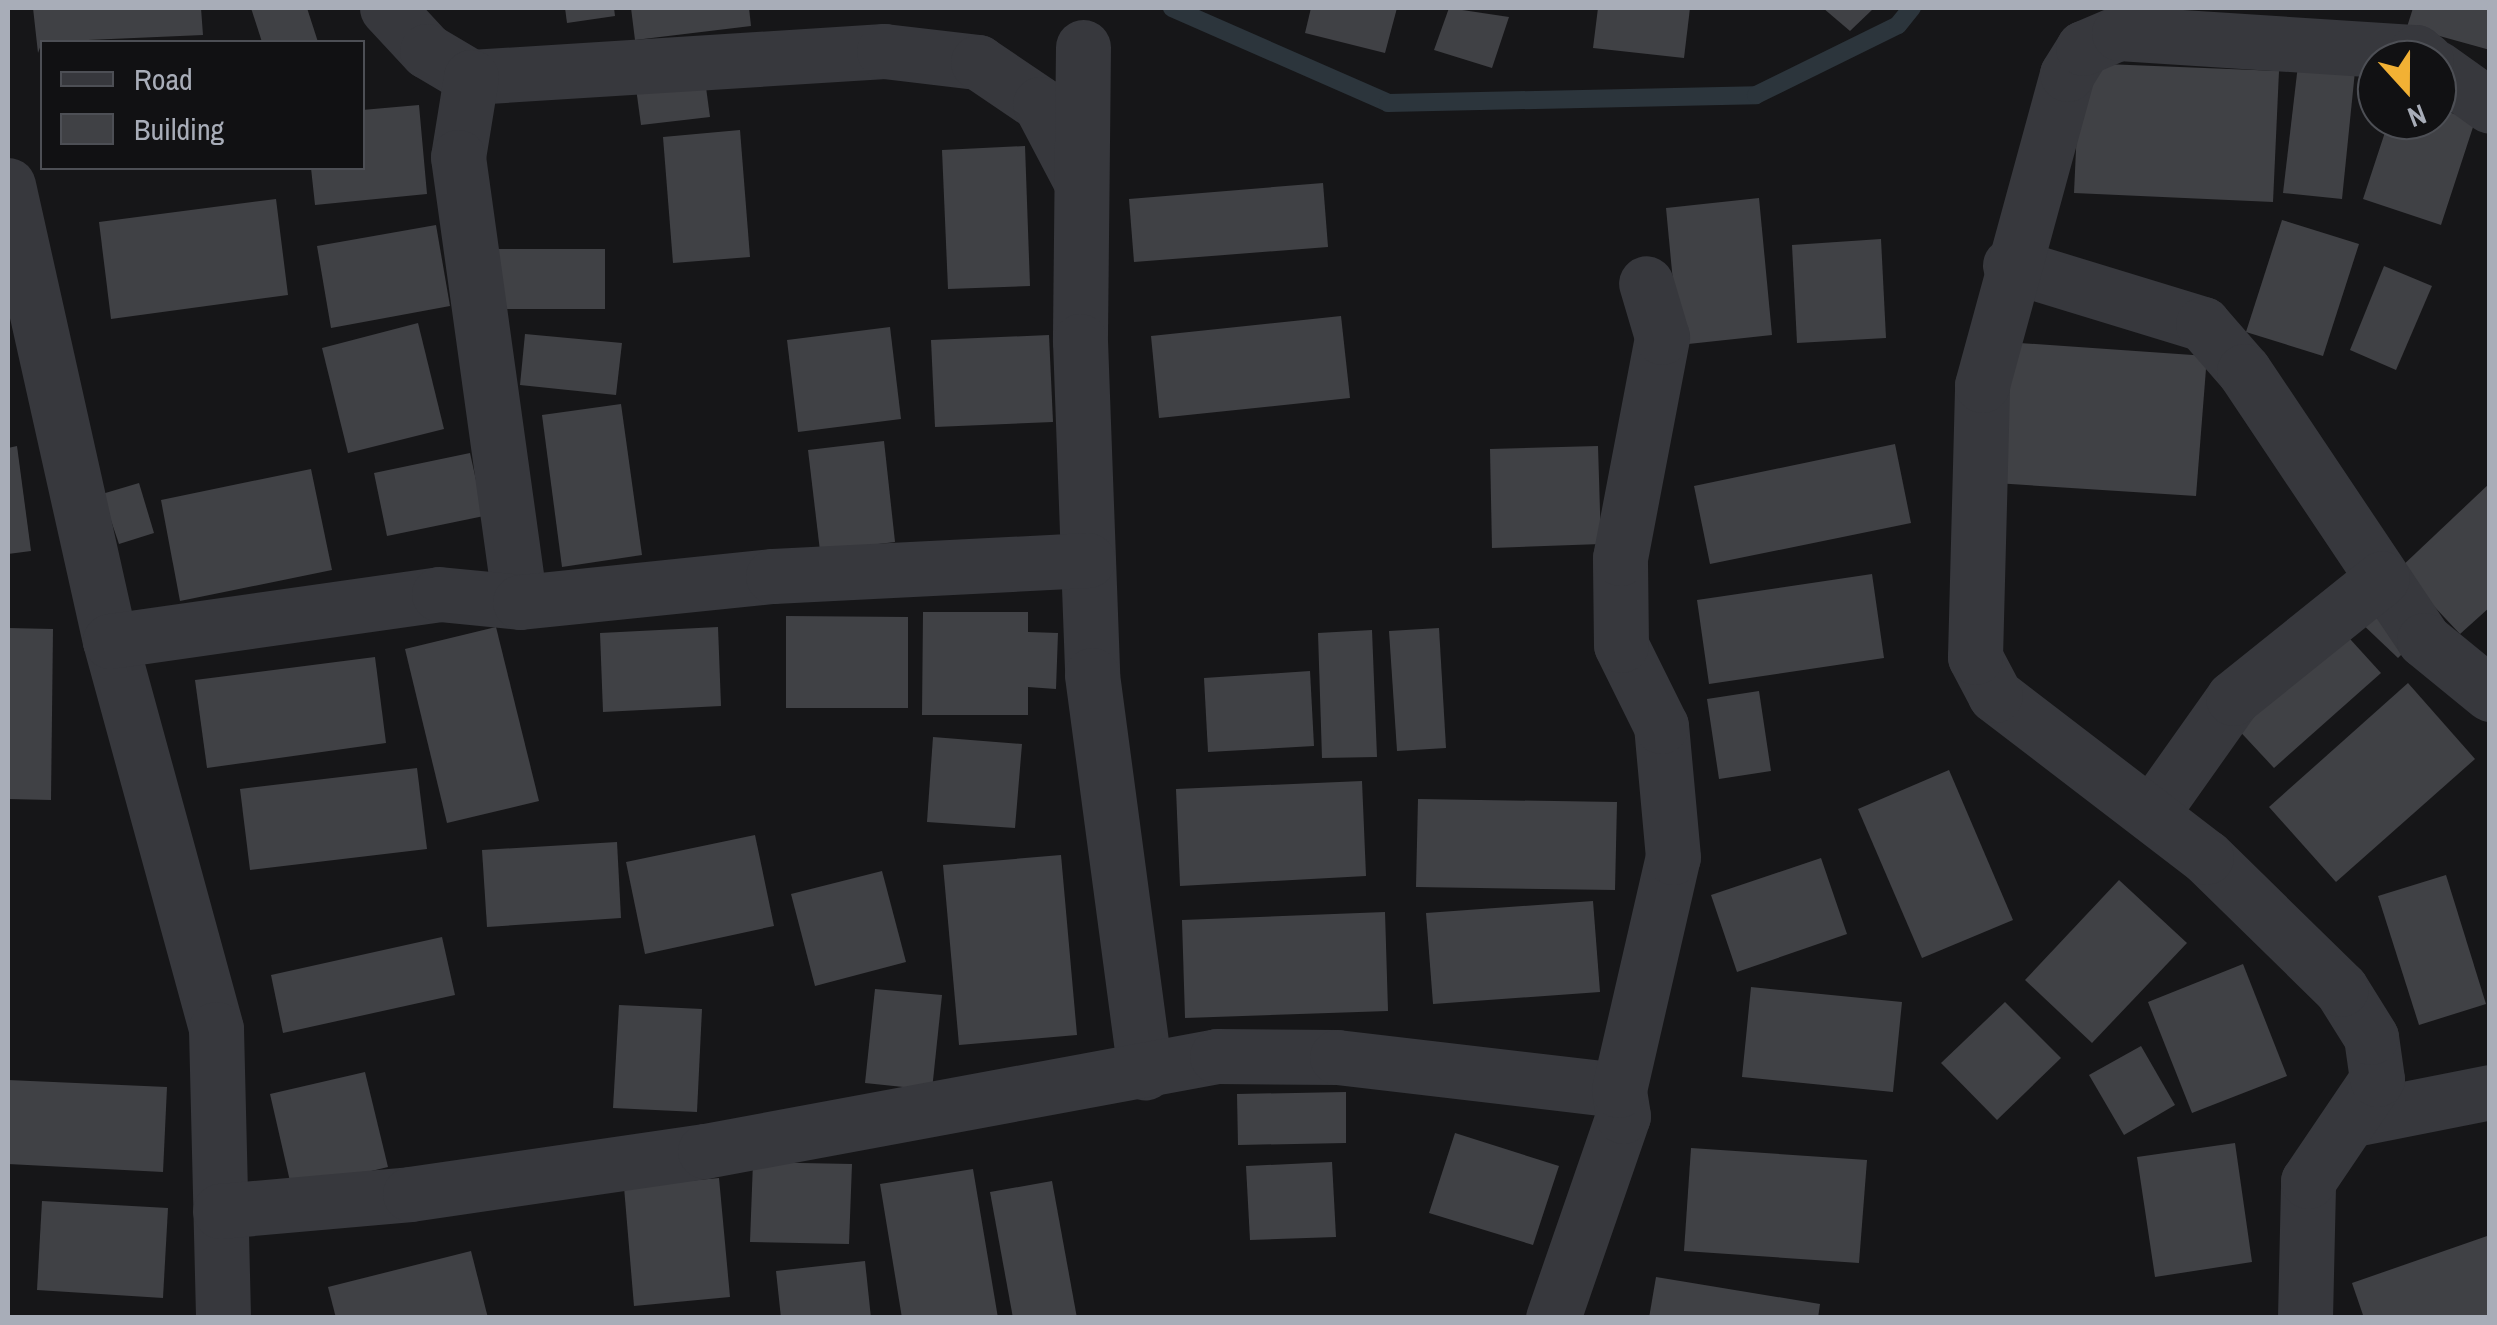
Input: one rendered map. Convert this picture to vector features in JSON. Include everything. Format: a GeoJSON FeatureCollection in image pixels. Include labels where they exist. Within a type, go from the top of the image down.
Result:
{"type":"FeatureCollection","features":[{"type":"Feature","properties":{"kind":"street"},"geometry":{"type":"LineString","coordinates":[[386,8],[427,51],[471,76],[884,51],[978,62],[1040,104],[1082,183]]}},
{"type":"Feature","properties":{"kind":"street"},"geometry":{"type":"LineString","coordinates":[[2306,1318],[2308,1181],[2378,1080],[2371,1037],[2341,990],[2206,858],[1995,694],[1975,657],[1982,385],[2010,265],[2067,74],[2084,48],[2119,34],[2357,48]]}},
{"type":"Feature","properties":{"kind":"street"},"geometry":{"type":"LineString","coordinates":[[1083,47],[1092,675],[1145,1072]]}},
{"type":"Feature","properties":{"kind":"street"},"geometry":{"type":"LineString","coordinates":[[471,76],[458,157],[520,602]]}},
{"type":"Feature","properties":{"kind":"street"},"geometry":{"type":"LineString","coordinates":[[2457,82],[2490,106]]}},
{"type":"Feature","properties":{"kind":"street"},"geometry":{"type":"LineString","coordinates":[[8,184],[110,641],[216,1029],[223,1318]]}},
{"type":"Feature","properties":{"kind":"street"},"geometry":{"type":"LineString","coordinates":[[2010,265],[2203,324],[2244,371],[2424,640],[2490,694]]}},
{"type":"Feature","properties":{"kind":"street"},"geometry":{"type":"LineString","coordinates":[[1553,1318],[1623,1116],[1619,1090],[1673,857],[1661,726],[1622,646],[1620,558],[1662,337],[1646,283]]}},
{"type":"Feature","properties":{"kind":"street"},"geometry":{"type":"LineString","coordinates":[[110,641],[439,594],[520,602],[773,576],[1088,560]]}},
{"type":"Feature","properties":{"kind":"street"},"geometry":{"type":"LineString","coordinates":[[2150,814],[2233,698],[2382,578]]}},
{"type":"Feature","properties":{"kind":"street"},"geometry":{"type":"LineString","coordinates":[[220,1211],[410,1194],[685,1154],[1216,1056],[1337,1057],[1619,1090]]}},
{"type":"Feature","properties":{"kind":"street"},"geometry":{"type":"LineString","coordinates":[[2354,1119],[2490,1092]]}},
{"type":"Feature","properties":{"kind":"building"},"geometry":{"type":"Polygon","coordinates":[[[33,8],[201,8],[203,35],[40,40],[38,53],[33,8]]]}},
{"type":"Feature","properties":{"kind":"building"},"geometry":{"type":"Polygon","coordinates":[[[251,8],[307,8],[317,40],[261,40],[251,8]]]}},
{"type":"Feature","properties":{"kind":"building"},"geometry":{"type":"Polygon","coordinates":[[[565,8],[614,8],[615,16],[567,23],[565,8]]]}},
{"type":"Feature","properties":{"kind":"building"},"geometry":{"type":"Polygon","coordinates":[[[631,8],[749,8],[751,26],[635,40],[631,8]]]}},
{"type":"Feature","properties":{"kind":"building"},"geometry":{"type":"Polygon","coordinates":[[[1311,8],[1397,8],[1385,53],[1305,33],[1311,8]]]}},
{"type":"Feature","properties":{"kind":"building"},"geometry":{"type":"Polygon","coordinates":[[[1449,8],[1509,17],[1492,68],[1434,50],[1449,8]]]}},
{"type":"Feature","properties":{"kind":"building"},"geometry":{"type":"Polygon","coordinates":[[[1598,8],[1690,8],[1684,58],[1593,48],[1598,8]]]}},
{"type":"Feature","properties":{"kind":"building"},"geometry":{"type":"Polygon","coordinates":[[[1823,8],[1874,8],[1850,31],[1823,8]]]}},
{"type":"Feature","properties":{"kind":"building"},"geometry":{"type":"Polygon","coordinates":[[[2413,8],[2490,8],[2490,50],[2457,40],[2407,27],[2413,8]]]}},
{"type":"Feature","properties":{"kind":"building"},"geometry":{"type":"Polygon","coordinates":[[[2080,63],[2279,71],[2273,202],[2074,193],[2080,63]]]}},
{"type":"Feature","properties":{"kind":"building"},"geometry":{"type":"Polygon","coordinates":[[[2298,65],[2355,71],[2342,199],[2283,193],[2298,65]]]}},
{"type":"Feature","properties":{"kind":"building"},"geometry":{"type":"Polygon","coordinates":[[[705,80],[710,117],[641,125],[636,88],[705,80]]]}},
{"type":"Feature","properties":{"kind":"building"},"geometry":{"type":"Polygon","coordinates":[[[419,105],[427,194],[315,205],[311,170],[365,170],[365,110],[419,105]]]}},
{"type":"Feature","properties":{"kind":"building"},"geometry":{"type":"Polygon","coordinates":[[[2457,115],[2475,121],[2441,225],[2363,199],[2382,140],[2457,140],[2457,115]]]}},
{"type":"Feature","properties":{"kind":"building"},"geometry":{"type":"Polygon","coordinates":[[[740,130],[750,257],[673,263],[663,137],[740,130]]]}},
{"type":"Feature","properties":{"kind":"building"},"geometry":{"type":"Polygon","coordinates":[[[1025,146],[1030,286],[948,289],[942,150],[1025,146]]]}},
{"type":"Feature","properties":{"kind":"building"},"geometry":{"type":"Polygon","coordinates":[[[1323,183],[1328,247],[1134,262],[1129,199],[1323,183]]]}},
{"type":"Feature","properties":{"kind":"building"},"geometry":{"type":"Polygon","coordinates":[[[1759,198],[1772,335],[1679,345],[1666,208],[1759,198]]]}},
{"type":"Feature","properties":{"kind":"building"},"geometry":{"type":"Polygon","coordinates":[[[276,199],[288,295],[111,319],[99,222],[276,199]]]}},
{"type":"Feature","properties":{"kind":"building"},"geometry":{"type":"Polygon","coordinates":[[[2282,220],[2359,244],[2323,356],[2246,332],[2282,220]]]}},
{"type":"Feature","properties":{"kind":"building"},"geometry":{"type":"Polygon","coordinates":[[[436,225],[450,306],[331,328],[317,246],[436,225]]]}},
{"type":"Feature","properties":{"kind":"building"},"geometry":{"type":"Polygon","coordinates":[[[1881,239],[1886,338],[1797,343],[1792,245],[1881,239]]]}},
{"type":"Feature","properties":{"kind":"building"},"geometry":{"type":"Polygon","coordinates":[[[488,249],[605,249],[605,309],[487,309],[488,249]]]}},
{"type":"Feature","properties":{"kind":"building"},"geometry":{"type":"Polygon","coordinates":[[[2384,266],[2432,286],[2396,370],[2350,350],[2384,266]]]}},
{"type":"Feature","properties":{"kind":"building"},"geometry":{"type":"Polygon","coordinates":[[[1341,316],[1350,398],[1159,418],[1151,336],[1341,316]]]}},
{"type":"Feature","properties":{"kind":"building"},"geometry":{"type":"Polygon","coordinates":[[[418,323],[444,429],[348,453],[322,348],[418,323]]]}},
{"type":"Feature","properties":{"kind":"building"},"geometry":{"type":"Polygon","coordinates":[[[890,327],[901,419],[798,432],[787,340],[890,327]]]}},
{"type":"Feature","properties":{"kind":"building"},"geometry":{"type":"Polygon","coordinates":[[[525,334],[622,343],[616,395],[520,385],[525,334]]]}},
{"type":"Feature","properties":{"kind":"building"},"geometry":{"type":"Polygon","coordinates":[[[1049,335],[1053,422],[935,427],[931,340],[1049,335]]]}},
{"type":"Feature","properties":{"kind":"building"},"geometry":{"type":"Polygon","coordinates":[[[2005,342],[2207,356],[2196,496],[1995,483],[2005,342]]]}},
{"type":"Feature","properties":{"kind":"building"},"geometry":{"type":"Polygon","coordinates":[[[621,404],[642,555],[562,567],[542,415],[621,404]]]}},
{"type":"Feature","properties":{"kind":"building"},"geometry":{"type":"Polygon","coordinates":[[[884,441],[895,542],[820,551],[808,450],[884,441]]]}},
{"type":"Feature","properties":{"kind":"building"},"geometry":{"type":"Polygon","coordinates":[[[1895,444],[1911,523],[1710,564],[1694,486],[1895,444]]]}},
{"type":"Feature","properties":{"kind":"building"},"geometry":{"type":"Polygon","coordinates":[[[17,446],[31,551],[8,554],[8,448],[17,446]]]}},
{"type":"Feature","properties":{"kind":"building"},"geometry":{"type":"Polygon","coordinates":[[[1598,446],[1601,544],[1492,548],[1490,449],[1598,446]]]}},
{"type":"Feature","properties":{"kind":"building"},"geometry":{"type":"Polygon","coordinates":[[[470,453],[484,516],[387,536],[374,473],[470,453]]]}},
{"type":"Feature","properties":{"kind":"building"},"geometry":{"type":"Polygon","coordinates":[[[311,469],[332,570],[180,601],[161,500],[311,469]]]}},
{"type":"Feature","properties":{"kind":"building"},"geometry":{"type":"Polygon","coordinates":[[[139,483],[154,533],[119,544],[102,494],[139,483]]]}},
{"type":"Feature","properties":{"kind":"building"},"geometry":{"type":"Polygon","coordinates":[[[2490,483],[2490,607],[2460,634],[2399,569],[2490,483]]]}},
{"type":"Feature","properties":{"kind":"building"},"geometry":{"type":"Polygon","coordinates":[[[1872,574],[1884,658],[1709,684],[1697,600],[1872,574]]]}},
{"type":"Feature","properties":{"kind":"building"},"geometry":{"type":"Polygon","coordinates":[[[2377,598],[2419,637],[2398,658],[2357,619],[2377,598]]]}},
{"type":"Feature","properties":{"kind":"building"},"geometry":{"type":"Polygon","coordinates":[[[923,612],[1028,612],[1028,632],[1058,633],[1056,689],[1028,687],[1028,715],[922,715],[923,612]]]}},
{"type":"Feature","properties":{"kind":"building"},"geometry":{"type":"Polygon","coordinates":[[[786,616],[908,617],[908,708],[786,708],[786,616]]]}},
{"type":"Feature","properties":{"kind":"building"},"geometry":{"type":"Polygon","coordinates":[[[496,627],[539,801],[447,823],[405,649],[496,627]]]}},
{"type":"Feature","properties":{"kind":"building"},"geometry":{"type":"Polygon","coordinates":[[[718,627],[721,706],[603,712],[600,633],[718,627]]]}},
{"type":"Feature","properties":{"kind":"building"},"geometry":{"type":"Polygon","coordinates":[[[8,628],[53,629],[51,800],[8,799],[8,628]]]}},
{"type":"Feature","properties":{"kind":"building"},"geometry":{"type":"Polygon","coordinates":[[[1439,628],[1446,748],[1397,751],[1389,631],[1439,628]]]}},
{"type":"Feature","properties":{"kind":"building"},"geometry":{"type":"Polygon","coordinates":[[[2340,628],[2381,673],[2274,768],[2233,724],[2340,628]]]}},
{"type":"Feature","properties":{"kind":"building"},"geometry":{"type":"Polygon","coordinates":[[[1372,630],[1377,757],[1322,758],[1318,633],[1372,630]]]}},
{"type":"Feature","properties":{"kind":"building"},"geometry":{"type":"Polygon","coordinates":[[[375,657],[386,743],[207,768],[195,680],[375,657]]]}},
{"type":"Feature","properties":{"kind":"building"},"geometry":{"type":"Polygon","coordinates":[[[1310,671],[1314,746],[1208,752],[1204,678],[1310,671]]]}},
{"type":"Feature","properties":{"kind":"building"},"geometry":{"type":"Polygon","coordinates":[[[2408,683],[2475,759],[2336,882],[2269,807],[2408,683]]]}},
{"type":"Feature","properties":{"kind":"building"},"geometry":{"type":"Polygon","coordinates":[[[1759,691],[1771,771],[1719,779],[1707,699],[1759,691]]]}},
{"type":"Feature","properties":{"kind":"building"},"geometry":{"type":"Polygon","coordinates":[[[933,737],[1022,744],[1015,828],[927,822],[933,737]]]}},
{"type":"Feature","properties":{"kind":"building"},"geometry":{"type":"Polygon","coordinates":[[[417,768],[427,849],[250,870],[240,789],[417,768]]]}},
{"type":"Feature","properties":{"kind":"building"},"geometry":{"type":"Polygon","coordinates":[[[1949,770],[2013,920],[1922,958],[1858,809],[1949,770]]]}},
{"type":"Feature","properties":{"kind":"building"},"geometry":{"type":"Polygon","coordinates":[[[1362,781],[1366,876],[1180,886],[1176,789],[1362,781]]]}},
{"type":"Feature","properties":{"kind":"building"},"geometry":{"type":"Polygon","coordinates":[[[1418,799],[1617,802],[1615,890],[1416,887],[1418,799]]]}},
{"type":"Feature","properties":{"kind":"building"},"geometry":{"type":"Polygon","coordinates":[[[755,835],[774,926],[645,954],[626,862],[755,835]]]}},
{"type":"Feature","properties":{"kind":"building"},"geometry":{"type":"Polygon","coordinates":[[[617,842],[621,918],[487,927],[482,850],[617,842]]]}},
{"type":"Feature","properties":{"kind":"building"},"geometry":{"type":"Polygon","coordinates":[[[1061,855],[1077,1035],[959,1045],[943,865],[1061,855]]]}},
{"type":"Feature","properties":{"kind":"building"},"geometry":{"type":"Polygon","coordinates":[[[1821,858],[1847,934],[1737,972],[1711,895],[1821,858]]]}},
{"type":"Feature","properties":{"kind":"building"},"geometry":{"type":"Polygon","coordinates":[[[882,871],[906,962],[815,986],[791,894],[882,871]]]}},
{"type":"Feature","properties":{"kind":"building"},"geometry":{"type":"Polygon","coordinates":[[[2446,875],[2486,1004],[2419,1025],[2378,896],[2446,875]]]}},
{"type":"Feature","properties":{"kind":"building"},"geometry":{"type":"Polygon","coordinates":[[[2119,880],[2187,943],[2092,1043],[2025,980],[2119,880]]]}},
{"type":"Feature","properties":{"kind":"building"},"geometry":{"type":"Polygon","coordinates":[[[1593,901],[1600,992],[1433,1004],[1426,913],[1593,901]]]}},
{"type":"Feature","properties":{"kind":"building"},"geometry":{"type":"Polygon","coordinates":[[[1385,912],[1388,1011],[1185,1018],[1182,920],[1385,912]]]}},
{"type":"Feature","properties":{"kind":"building"},"geometry":{"type":"Polygon","coordinates":[[[442,937],[455,995],[283,1033],[271,975],[442,937]]]}},
{"type":"Feature","properties":{"kind":"building"},"geometry":{"type":"Polygon","coordinates":[[[2243,964],[2287,1076],[2192,1113],[2148,1002],[2243,964]]]}},
{"type":"Feature","properties":{"kind":"building"},"geometry":{"type":"Polygon","coordinates":[[[1751,987],[1902,1002],[1893,1092],[1742,1077],[1751,987]]]}},
{"type":"Feature","properties":{"kind":"building"},"geometry":{"type":"Polygon","coordinates":[[[875,989],[942,995],[932,1090],[865,1083],[875,989]]]}},
{"type":"Feature","properties":{"kind":"building"},"geometry":{"type":"Polygon","coordinates":[[[2005,1002],[2061,1058],[1997,1120],[1941,1063],[2005,1002]]]}},
{"type":"Feature","properties":{"kind":"building"},"geometry":{"type":"Polygon","coordinates":[[[619,1005],[702,1009],[697,1112],[613,1108],[619,1005]]]}},
{"type":"Feature","properties":{"kind":"building"},"geometry":{"type":"Polygon","coordinates":[[[2141,1046],[2175,1105],[2124,1135],[2089,1075],[2141,1046]]]}},
{"type":"Feature","properties":{"kind":"building"},"geometry":{"type":"Polygon","coordinates":[[[365,1072],[388,1167],[292,1190],[270,1094],[365,1072]]]}},
{"type":"Feature","properties":{"kind":"building"},"geometry":{"type":"Polygon","coordinates":[[[8,1080],[167,1087],[163,1172],[8,1164],[8,1080]]]}},
{"type":"Feature","properties":{"kind":"building"},"geometry":{"type":"Polygon","coordinates":[[[1346,1092],[1346,1143],[1238,1145],[1237,1094],[1346,1092]]]}},
{"type":"Feature","properties":{"kind":"building"},"geometry":{"type":"Polygon","coordinates":[[[1455,1133],[1559,1166],[1533,1245],[1429,1213],[1455,1133]]]}},
{"type":"Feature","properties":{"kind":"building"},"geometry":{"type":"Polygon","coordinates":[[[2235,1143],[2252,1262],[2155,1277],[2137,1157],[2235,1143]]]}},
{"type":"Feature","properties":{"kind":"building"},"geometry":{"type":"Polygon","coordinates":[[[1691,1148],[1867,1160],[1859,1263],[1684,1251],[1691,1148]]]}},
{"type":"Feature","properties":{"kind":"building"},"geometry":{"type":"Polygon","coordinates":[[[753,1162],[852,1164],[849,1244],[750,1242],[753,1162]]]}},
{"type":"Feature","properties":{"kind":"building"},"geometry":{"type":"Polygon","coordinates":[[[1332,1162],[1336,1237],[1250,1240],[1246,1166],[1332,1162]]]}},
{"type":"Feature","properties":{"kind":"building"},"geometry":{"type":"Polygon","coordinates":[[[973,1169],[998,1318],[902,1318],[880,1184],[973,1169]]]}},
{"type":"Feature","properties":{"kind":"building"},"geometry":{"type":"Polygon","coordinates":[[[719,1178],[730,1297],[634,1306],[624,1187],[719,1178]]]}},
{"type":"Feature","properties":{"kind":"building"},"geometry":{"type":"Polygon","coordinates":[[[1052,1181],[1077,1318],[1013,1318],[990,1192],[1052,1181]]]}},
{"type":"Feature","properties":{"kind":"building"},"geometry":{"type":"Polygon","coordinates":[[[42,1201],[168,1208],[163,1298],[37,1290],[42,1201]]]}},
{"type":"Feature","properties":{"kind":"building"},"geometry":{"type":"Polygon","coordinates":[[[2490,1235],[2490,1318],[2364,1318],[2352,1283],[2490,1235]]]}},
{"type":"Feature","properties":{"kind":"building"},"geometry":{"type":"Polygon","coordinates":[[[471,1251],[488,1318],[336,1318],[328,1287],[471,1251]]]}},
{"type":"Feature","properties":{"kind":"building"},"geometry":{"type":"Polygon","coordinates":[[[865,1261],[871,1318],[781,1318],[776,1271],[865,1261]]]}},
{"type":"Feature","properties":{"kind":"building"},"geometry":{"type":"Polygon","coordinates":[[[1656,1277],[1820,1304],[1818,1318],[1649,1318],[1656,1277]]]}},
{"type":"Feature","properties":{"kind":"waterway"},"geometry":{"type":"LineString","coordinates":[[1172,8],[1388,103],[1756,95],[1898,25],[1912,8]]}}]}
